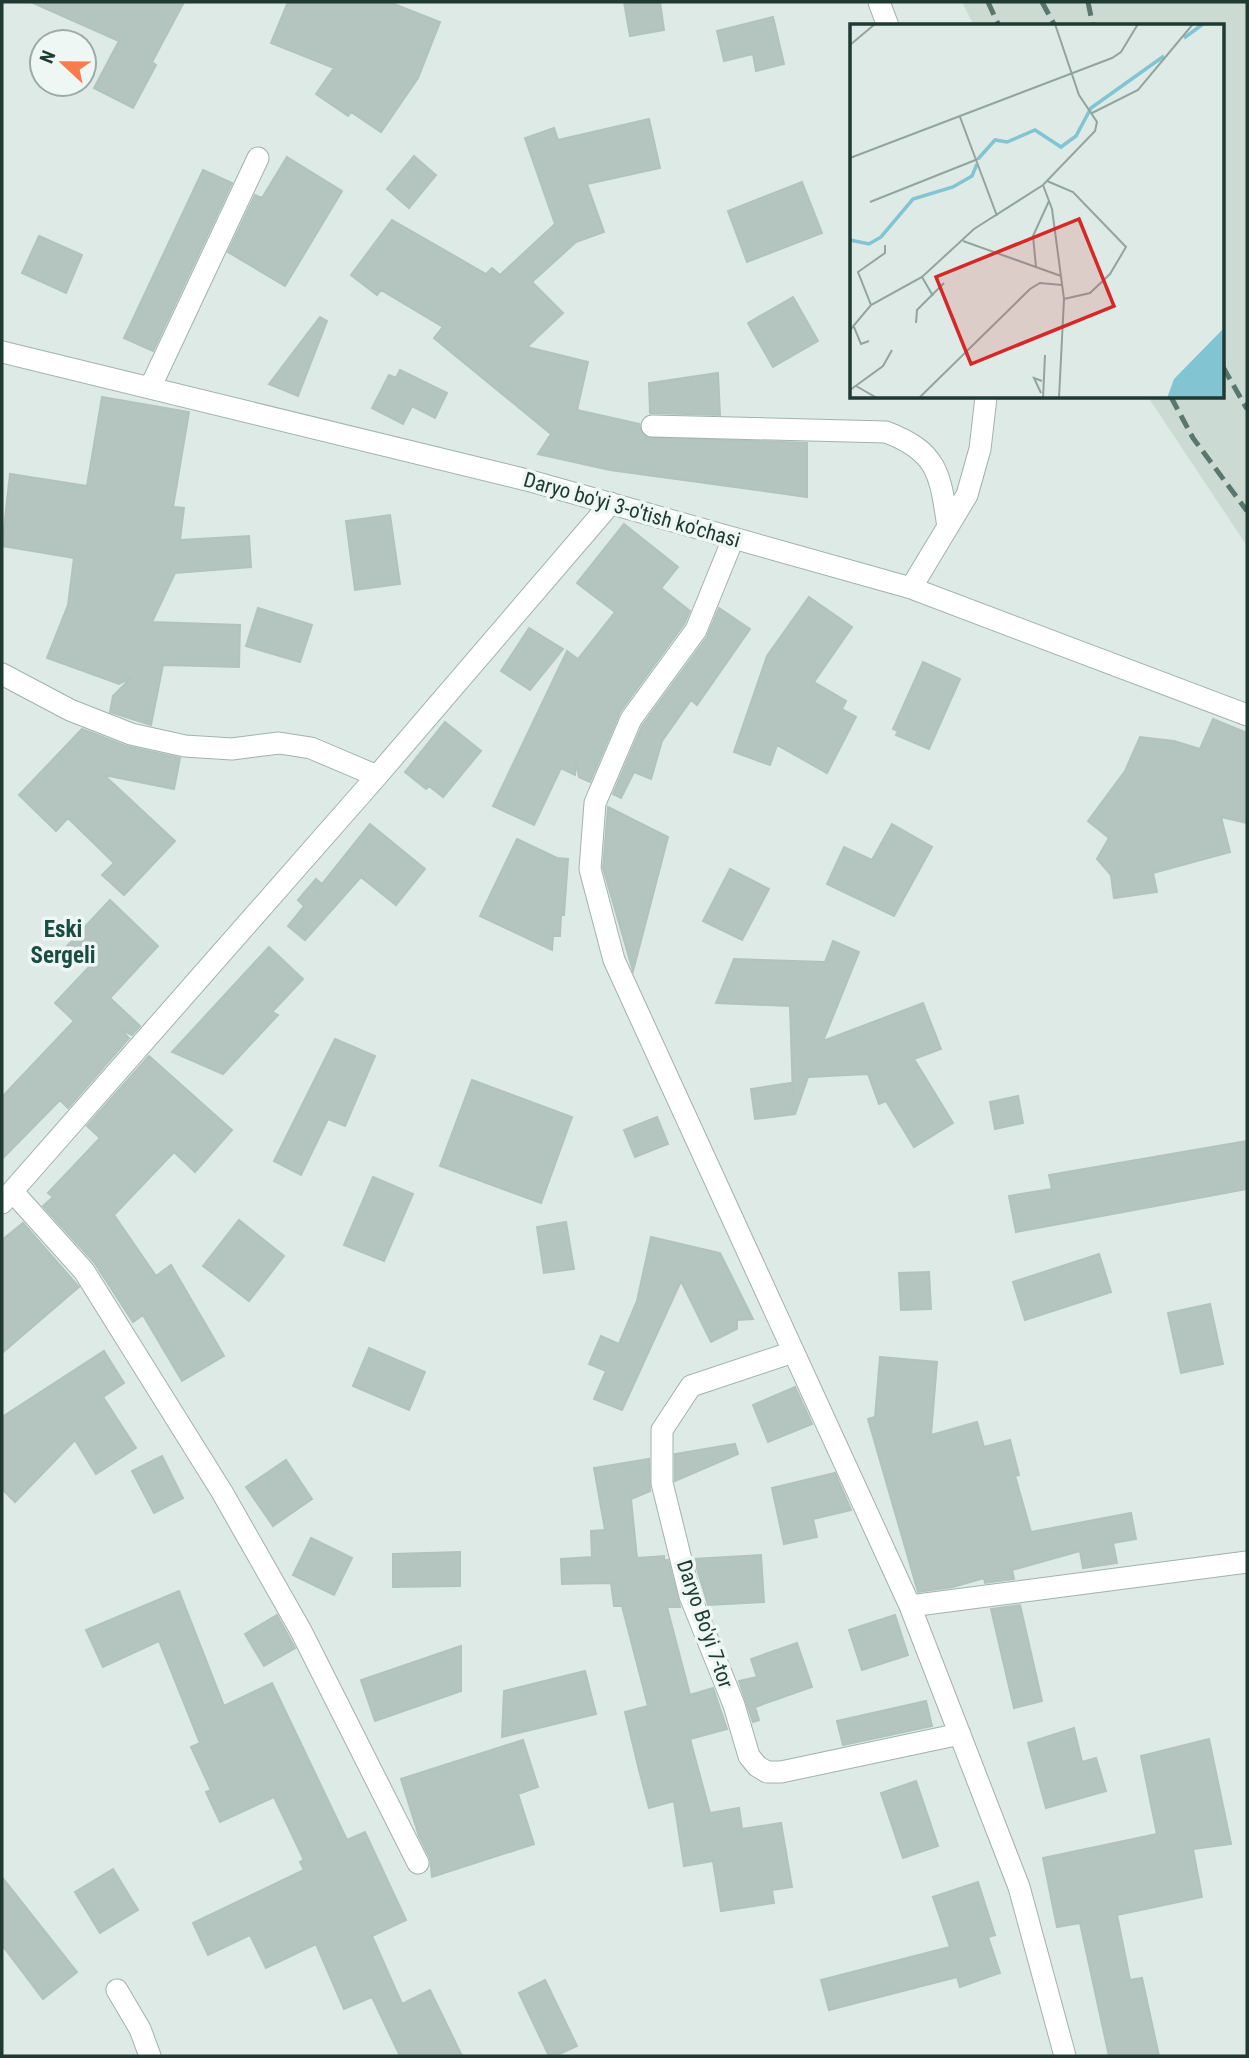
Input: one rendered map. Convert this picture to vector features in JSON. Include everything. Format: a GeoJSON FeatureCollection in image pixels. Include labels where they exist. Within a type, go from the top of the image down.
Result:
{"type":"FeatureCollection","features":[{"type":"Feature","properties":{"kind":"street"},"geometry":{"type":"LineString","coordinates":[[879,2],[887,24]]}},
{"type":"Feature","properties":{"kind":"street"},"geometry":{"type":"LineString","coordinates":[[150,388],[258,158]]}},
{"type":"Feature","properties":{"kind":"street","name":"Daryo bo'yi 3-o'tish ko'chasi"},"geometry":{"type":"LineString","coordinates":[[2,352],[611,503],[911,588],[1247,715]]}},
{"type":"Feature","properties":{"kind":"street"},"geometry":{"type":"LineString","coordinates":[[911,588],[967,495],[977,461],[986,399]]}},
{"type":"Feature","properties":{"kind":"street"},"geometry":{"type":"LineString","coordinates":[[652,426],[886,432],[914,442],[931,461],[942,488],[948,527]]}},
{"type":"Feature","properties":{"kind":"street"},"geometry":{"type":"LineString","coordinates":[[418,1863],[301,1631],[222,1492],[84,1271],[7,1198],[377,776],[611,503]]}},
{"type":"Feature","properties":{"kind":"street"},"geometry":{"type":"LineString","coordinates":[[733,539],[696,630],[631,719],[595,803],[590,869],[614,960],[909,1606],[1019,1887],[1065,2056]]}},
{"type":"Feature","properties":{"kind":"street"},"geometry":{"type":"LineString","coordinates":[[2,674],[70,710],[131,734],[185,746],[232,749],[279,743],[311,748],[377,776]]}},
{"type":"Feature","properties":{"kind":"street","name":"Daryo Bo'yi 7-tor"},"geometry":{"type":"LineString","coordinates":[[793,1352],[691,1385],[662,1430],[662,1483],[687,1583],[734,1705],[749,1756],[757,1766],[767,1772],[781,1772],[960,1734]]}},
{"type":"Feature","properties":{"kind":"street"},"geometry":{"type":"LineString","coordinates":[[909,1606],[1247,1562]]}},
{"type":"Feature","properties":{"kind":"street"},"geometry":{"type":"LineString","coordinates":[[117,1990],[140,2029],[150,2056]]}},
{"type":"Feature","properties":{"kind":"shaded area"},"geometry":{"type":"Polygon","coordinates":[[[962,2],[1247,2],[1247,546],[1149,399],[1224,399],[1224,24],[973,24],[962,2]]]}},
{"type":"Feature","properties":{"kind":"building"},"geometry":{"type":"Polygon","coordinates":[[[31,2],[184,2],[152,62],[156,65],[133,108],[98,90],[98,80],[119,41],[98,32],[98,28],[90,28],[31,2]]]}},
{"type":"Feature","properties":{"kind":"building"},"geometry":{"type":"Polygon","coordinates":[[[288,2],[389,2],[440,22],[418,78],[381,132],[351,112],[348,116],[316,94],[334,68],[271,43],[288,2]]]}},
{"type":"Feature","properties":{"kind":"building"},"geometry":{"type":"Polygon","coordinates":[[[624,2],[660,2],[664,30],[630,36],[624,2]]]}},
{"type":"Feature","properties":{"kind":"building"},"geometry":{"type":"Polygon","coordinates":[[[773,17],[784,64],[756,71],[753,54],[724,61],[717,31],[773,17]]]}},
{"type":"Feature","properties":{"kind":"building"},"geometry":{"type":"Polygon","coordinates":[[[649,119],[660,168],[587,184],[604,232],[576,242],[532,282],[563,313],[527,347],[588,362],[577,410],[639,424],[646,437],[807,443],[807,497],[610,470],[538,454],[551,434],[434,338],[443,327],[381,290],[377,295],[351,275],[392,220],[486,274],[492,268],[500,275],[555,224],[525,138],[554,128],[558,140],[649,119]]]}},
{"type":"Feature","properties":{"kind":"building"},"geometry":{"type":"Polygon","coordinates":[[[414,156],[436,175],[409,208],[387,189],[414,156]]]}},
{"type":"Feature","properties":{"kind":"building"},"geometry":{"type":"Polygon","coordinates":[[[287,157],[342,191],[285,286],[228,252],[255,195],[262,198],[287,157]]]}},
{"type":"Feature","properties":{"kind":"building"},"geometry":{"type":"Polygon","coordinates":[[[203,170],[232,183],[153,351],[124,338],[203,170]]]}},
{"type":"Feature","properties":{"kind":"building"},"geometry":{"type":"Polygon","coordinates":[[[802,182],[822,233],[747,262],[728,211],[802,182]]]}},
{"type":"Feature","properties":{"kind":"building"},"geometry":{"type":"Polygon","coordinates":[[[39,236],[82,255],[66,293],[22,273],[39,236]]]}},
{"type":"Feature","properties":{"kind":"building"},"geometry":{"type":"Polygon","coordinates":[[[793,297],[818,341],[773,367],[748,323],[793,297]]]}},
{"type":"Feature","properties":{"kind":"building"},"geometry":{"type":"Polygon","coordinates":[[[320,317],[327,321],[298,396],[269,384],[320,317]]]}},
{"type":"Feature","properties":{"kind":"building"},"geometry":{"type":"Polygon","coordinates":[[[400,370],[447,393],[435,418],[412,406],[403,424],[372,408],[389,375],[396,378],[400,370]]]}},
{"type":"Feature","properties":{"kind":"building"},"geometry":{"type":"Polygon","coordinates":[[[718,373],[720,415],[650,413],[649,383],[718,373]]]}},
{"type":"Feature","properties":{"kind":"building"},"geometry":{"type":"Polygon","coordinates":[[[102,397],[189,412],[173,507],[184,508],[180,540],[249,536],[251,567],[175,573],[152,622],[240,625],[239,667],[163,665],[151,725],[110,712],[113,696],[132,677],[119,684],[47,658],[68,605],[74,558],[2,546],[10,474],[87,486],[102,397]]]}},
{"type":"Feature","properties":{"kind":"building"},"geometry":{"type":"Polygon","coordinates":[[[390,515],[400,584],[355,590],[346,521],[390,515]]]}},
{"type":"Feature","properties":{"kind":"building"},"geometry":{"type":"Polygon","coordinates":[[[624,524],[678,567],[661,588],[690,611],[684,624],[620,712],[590,782],[579,777],[576,762],[575,775],[561,768],[534,825],[493,806],[567,651],[578,659],[615,612],[577,583],[624,524]]]}},
{"type":"Feature","properties":{"kind":"building"},"geometry":{"type":"Polygon","coordinates":[[[809,597],[852,627],[814,682],[846,701],[842,709],[856,717],[827,773],[777,745],[770,765],[734,752],[767,656],[809,597]]]}},
{"type":"Feature","properties":{"kind":"building"},"geometry":{"type":"Polygon","coordinates":[[[258,608],[312,625],[300,662],[246,646],[258,608]]]}},
{"type":"Feature","properties":{"kind":"building"},"geometry":{"type":"Polygon","coordinates":[[[719,608],[750,629],[697,705],[691,700],[662,741],[651,779],[634,772],[621,798],[613,794],[642,726],[707,637],[719,608]]]}},
{"type":"Feature","properties":{"kind":"building"},"geometry":{"type":"Polygon","coordinates":[[[529,628],[563,649],[530,690],[501,671],[529,628]]]}},
{"type":"Feature","properties":{"kind":"building"},"geometry":{"type":"Polygon","coordinates":[[[923,662],[960,679],[929,749],[896,735],[898,731],[893,729],[923,662]]]}},
{"type":"Feature","properties":{"kind":"building"},"geometry":{"type":"Polygon","coordinates":[[[1213,719],[1247,733],[1247,823],[1221,817],[1230,852],[1153,873],[1157,892],[1114,898],[1111,875],[1097,859],[1109,838],[1088,821],[1125,771],[1140,737],[1174,741],[1200,749],[1213,719]]]}},
{"type":"Feature","properties":{"kind":"building"},"geometry":{"type":"Polygon","coordinates":[[[445,722],[481,751],[443,797],[429,786],[426,789],[405,772],[445,722]]]}},
{"type":"Feature","properties":{"kind":"building"},"geometry":{"type":"Polygon","coordinates":[[[82,729],[126,746],[180,758],[174,789],[104,775],[175,841],[124,895],[102,875],[114,863],[68,818],[56,831],[19,795],[82,729]]]}},
{"type":"Feature","properties":{"kind":"building"},"geometry":{"type":"Polygon","coordinates":[[[608,807],[668,837],[633,971],[603,868],[608,807]]]}},
{"type":"Feature","properties":{"kind":"building"},"geometry":{"type":"Polygon","coordinates":[[[370,824],[425,869],[396,905],[361,877],[305,940],[288,926],[304,906],[298,900],[316,879],[322,884],[370,824]]]}},
{"type":"Feature","properties":{"kind":"building"},"geometry":{"type":"Polygon","coordinates":[[[892,824],[932,847],[894,916],[827,884],[844,847],[872,860],[892,824]]]}},
{"type":"Feature","properties":{"kind":"building"},"geometry":{"type":"Polygon","coordinates":[[[517,839],[557,858],[568,859],[564,915],[561,915],[560,936],[553,936],[552,950],[480,916],[517,839]]]}},
{"type":"Feature","properties":{"kind":"building"},"geometry":{"type":"Polygon","coordinates":[[[730,869],[769,889],[742,940],[703,921],[730,869]]]}},
{"type":"Feature","properties":{"kind":"building"},"geometry":{"type":"Polygon","coordinates":[[[110,900],[158,946],[110,998],[140,1026],[132,1035],[120,1029],[129,1038],[68,1108],[60,1100],[2,1159],[2,1097],[74,1021],[55,1003],[89,967],[67,946],[110,900]]]}},
{"type":"Feature","properties":{"kind":"building"},"geometry":{"type":"Polygon","coordinates":[[[833,941],[859,952],[823,1041],[923,1003],[941,1049],[914,1059],[953,1123],[914,1147],[886,1101],[879,1104],[868,1074],[808,1077],[795,1114],[755,1119],[751,1089],[791,1083],[793,1096],[790,1006],[716,1003],[734,959],[825,962],[833,941]]]}},
{"type":"Feature","properties":{"kind":"building"},"geometry":{"type":"Polygon","coordinates":[[[269,947],[303,979],[272,1012],[278,1015],[223,1074],[172,1052],[269,947]]]}},
{"type":"Feature","properties":{"kind":"building"},"geometry":{"type":"Polygon","coordinates":[[[335,1039],[375,1056],[345,1126],[328,1119],[301,1175],[274,1161],[335,1039]]]}},
{"type":"Feature","properties":{"kind":"building"},"geometry":{"type":"Polygon","coordinates":[[[149,1056],[232,1130],[195,1172],[174,1152],[114,1215],[156,1276],[171,1265],[224,1356],[182,1381],[143,1315],[133,1322],[94,1262],[43,1206],[53,1197],[48,1193],[100,1138],[87,1126],[149,1056]]]}},
{"type":"Feature","properties":{"kind":"building"},"geometry":{"type":"Polygon","coordinates":[[[472,1080],[572,1117],[541,1203],[440,1166],[472,1080]]]}},
{"type":"Feature","properties":{"kind":"building"},"geometry":{"type":"Polygon","coordinates":[[[1018,1096],[1023,1123],[995,1129],[990,1102],[1018,1096]]]}},
{"type":"Feature","properties":{"kind":"building"},"geometry":{"type":"Polygon","coordinates":[[[657,1117],[668,1144],[635,1157],[624,1130],[657,1117]]]}},
{"type":"Feature","properties":{"kind":"building"},"geometry":{"type":"Polygon","coordinates":[[[1247,1141],[1247,1189],[1016,1232],[1009,1196],[1052,1189],[1049,1175],[1247,1141]]]}},
{"type":"Feature","properties":{"kind":"building"},"geometry":{"type":"Polygon","coordinates":[[[373,1177],[413,1194],[384,1261],[344,1245],[373,1177]]]}},
{"type":"Feature","properties":{"kind":"building"},"geometry":{"type":"Polygon","coordinates":[[[239,1220],[284,1256],[249,1301],[203,1266],[239,1220]]]}},
{"type":"Feature","properties":{"kind":"building"},"geometry":{"type":"Polygon","coordinates":[[[566,1222],[574,1269],[544,1273],[537,1227],[566,1222]]]}},
{"type":"Feature","properties":{"kind":"building"},"geometry":{"type":"Polygon","coordinates":[[[23,1223],[79,1287],[2,1353],[2,1240],[23,1223]]]}},
{"type":"Feature","properties":{"kind":"building"},"geometry":{"type":"Polygon","coordinates":[[[651,1237],[720,1253],[753,1319],[737,1320],[737,1329],[711,1342],[681,1281],[622,1410],[594,1399],[606,1371],[589,1364],[601,1336],[619,1344],[637,1301],[651,1237]]]}},
{"type":"Feature","properties":{"kind":"building"},"geometry":{"type":"Polygon","coordinates":[[[1099,1254],[1111,1292],[1025,1320],[1013,1282],[1099,1254]]]}},
{"type":"Feature","properties":{"kind":"building"},"geometry":{"type":"Polygon","coordinates":[[[929,1272],[931,1309],[901,1310],[899,1273],[929,1272]]]}},
{"type":"Feature","properties":{"kind":"building"},"geometry":{"type":"Polygon","coordinates":[[[1210,1304],[1223,1364],[1181,1373],[1168,1313],[1210,1304]]]}},
{"type":"Feature","properties":{"kind":"building"},"geometry":{"type":"Polygon","coordinates":[[[369,1348],[425,1372],[409,1410],[353,1386],[369,1348]]]}},
{"type":"Feature","properties":{"kind":"building"},"geometry":{"type":"Polygon","coordinates":[[[104,1351],[124,1383],[103,1397],[136,1448],[96,1474],[75,1440],[15,1502],[2,1489],[2,1417],[104,1351]]]}},
{"type":"Feature","properties":{"kind":"building"},"geometry":{"type":"Polygon","coordinates":[[[880,1357],[937,1362],[931,1435],[977,1422],[984,1447],[1010,1440],[1019,1475],[1015,1476],[1031,1532],[1131,1513],[1136,1539],[1113,1543],[1117,1563],[1083,1568],[1080,1551],[1012,1570],[1014,1579],[985,1583],[984,1578],[953,1587],[918,1592],[868,1419],[875,1417],[880,1357]]]}},
{"type":"Feature","properties":{"kind":"building"},"geometry":{"type":"Polygon","coordinates":[[[795,1387],[812,1424],[768,1442],[753,1405],[795,1387]]]}},
{"type":"Feature","properties":{"kind":"building"},"geometry":{"type":"Polygon","coordinates":[[[735,1444],[738,1454],[675,1481],[675,1454],[735,1444]]]}},
{"type":"Feature","properties":{"kind":"building"},"geometry":{"type":"Polygon","coordinates":[[[162,1456],[183,1498],[154,1513],[132,1471],[162,1456]]]}},
{"type":"Feature","properties":{"kind":"building"},"geometry":{"type":"Polygon","coordinates":[[[649,1459],[650,1491],[631,1499],[637,1558],[664,1556],[664,1560],[668,1560],[680,1607],[667,1607],[690,1695],[713,1688],[727,1729],[690,1739],[710,1813],[739,1808],[742,1829],[781,1823],[792,1887],[772,1890],[774,1903],[721,1911],[713,1861],[684,1866],[674,1801],[649,1808],[625,1712],[648,1706],[622,1606],[614,1606],[611,1583],[562,1584],[561,1559],[592,1557],[591,1531],[605,1530],[594,1468],[649,1459]]]}},
{"type":"Feature","properties":{"kind":"building"},"geometry":{"type":"Polygon","coordinates":[[[286,1460],[312,1499],[273,1526],[246,1487],[286,1460]]]}},
{"type":"Feature","properties":{"kind":"building"},"geometry":{"type":"Polygon","coordinates":[[[835,1473],[851,1510],[813,1519],[817,1537],[784,1544],[772,1488],[835,1473]]]}},
{"type":"Feature","properties":{"kind":"building"},"geometry":{"type":"Polygon","coordinates":[[[311,1538],[352,1558],[334,1595],[293,1575],[311,1538]]]}},
{"type":"Feature","properties":{"kind":"building"},"geometry":{"type":"Polygon","coordinates":[[[460,1552],[460,1586],[393,1587],[393,1554],[460,1552]]]}},
{"type":"Feature","properties":{"kind":"building"},"geometry":{"type":"Polygon","coordinates":[[[761,1555],[764,1602],[708,1605],[694,1559],[761,1555]]]}},
{"type":"Feature","properties":{"kind":"building"},"geometry":{"type":"Polygon","coordinates":[[[179,1591],[224,1706],[272,1683],[347,1840],[365,1832],[406,1920],[372,1936],[402,2004],[430,1990],[462,2056],[400,2056],[372,1997],[344,2009],[316,1944],[266,1968],[250,1935],[208,1955],[193,1923],[304,1870],[300,1862],[304,1860],[274,1797],[220,1822],[206,1792],[211,1790],[191,1747],[200,1743],[159,1641],[103,1667],[86,1630],[179,1591]]]}},
{"type":"Feature","properties":{"kind":"building"},"geometry":{"type":"Polygon","coordinates":[[[1020,1605],[1042,1701],[1014,1708],[991,1609],[1020,1605]]]}},
{"type":"Feature","properties":{"kind":"building"},"geometry":{"type":"Polygon","coordinates":[[[277,1615],[295,1648],[264,1666],[245,1634],[277,1615]]]}},
{"type":"Feature","properties":{"kind":"building"},"geometry":{"type":"Polygon","coordinates":[[[895,1615],[908,1655],[862,1670],[849,1630],[895,1615]]]}},
{"type":"Feature","properties":{"kind":"building"},"geometry":{"type":"Polygon","coordinates":[[[797,1643],[812,1687],[755,1707],[759,1720],[753,1722],[739,1681],[757,1677],[751,1659],[797,1643]]]}},
{"type":"Feature","properties":{"kind":"building"},"geometry":{"type":"Polygon","coordinates":[[[461,1646],[461,1691],[375,1721],[361,1680],[461,1646]]]}},
{"type":"Feature","properties":{"kind":"building"},"geometry":{"type":"Polygon","coordinates":[[[585,1671],[596,1714],[502,1737],[504,1691],[585,1671]]]}},
{"type":"Feature","properties":{"kind":"building"},"geometry":{"type":"Polygon","coordinates":[[[926,1701],[932,1726],[843,1745],[837,1721],[926,1701]]]}},
{"type":"Feature","properties":{"kind":"building"},"geometry":{"type":"Polygon","coordinates":[[[1074,1728],[1082,1762],[1096,1758],[1106,1791],[1046,1808],[1028,1743],[1074,1728]]]}},
{"type":"Feature","properties":{"kind":"building"},"geometry":{"type":"Polygon","coordinates":[[[1209,1739],[1231,1844],[1193,1849],[1202,1897],[1117,1915],[1130,1980],[1142,1978],[1159,2056],[1109,2056],[1080,1923],[1057,1927],[1043,1858],[1157,1834],[1141,1756],[1209,1739]]]}},
{"type":"Feature","properties":{"kind":"building"},"geometry":{"type":"Polygon","coordinates":[[[523,1740],[538,1787],[518,1794],[534,1844],[432,1877],[430,1858],[419,1836],[401,1779],[523,1740]]]}},
{"type":"Feature","properties":{"kind":"building"},"geometry":{"type":"Polygon","coordinates":[[[916,1781],[938,1846],[903,1858],[881,1793],[916,1781]]]}},
{"type":"Feature","properties":{"kind":"building"},"geometry":{"type":"Polygon","coordinates":[[[113,1869],[138,1910],[100,1933],[75,1892],[113,1869]]]}},
{"type":"Feature","properties":{"kind":"building"},"geometry":{"type":"Polygon","coordinates":[[[2,1877],[77,1972],[43,1999],[2,1945],[2,1877]]]}},
{"type":"Feature","properties":{"kind":"building"},"geometry":{"type":"Polygon","coordinates":[[[978,1882],[995,1935],[988,1937],[1000,1973],[960,1987],[957,1977],[829,2010],[821,1980],[950,1947],[933,1897],[978,1882]]]}},
{"type":"Feature","properties":{"kind":"building"},"geometry":{"type":"Polygon","coordinates":[[[545,1980],[577,2046],[555,2056],[549,2056],[519,1993],[545,1980]]]}},
{"type":"Feature","properties":{"kind":"railway"},"geometry":{"type":"LineString","coordinates":[[988,2],[998,24]]}},
{"type":"Feature","properties":{"kind":"railway"},"geometry":{"type":"LineString","coordinates":[[1042,2],[1054,24]]}},
{"type":"Feature","properties":{"kind":"railway"},"geometry":{"type":"LineString","coordinates":[[1088,2],[1093,24]]}},
{"type":"Feature","properties":{"kind":"railway"},"geometry":{"type":"LineString","coordinates":[[1224,369],[1247,409]]}},
{"type":"Feature","properties":{"kind":"railway"},"geometry":{"type":"LineString","coordinates":[[1172,399],[1193,438],[1247,511]]}},
{"type":"Feature","properties":{"kind":"district","name":"Eski Sergeli"},"geometry":{"type":"Point","coordinates":[63,942]}}]}
